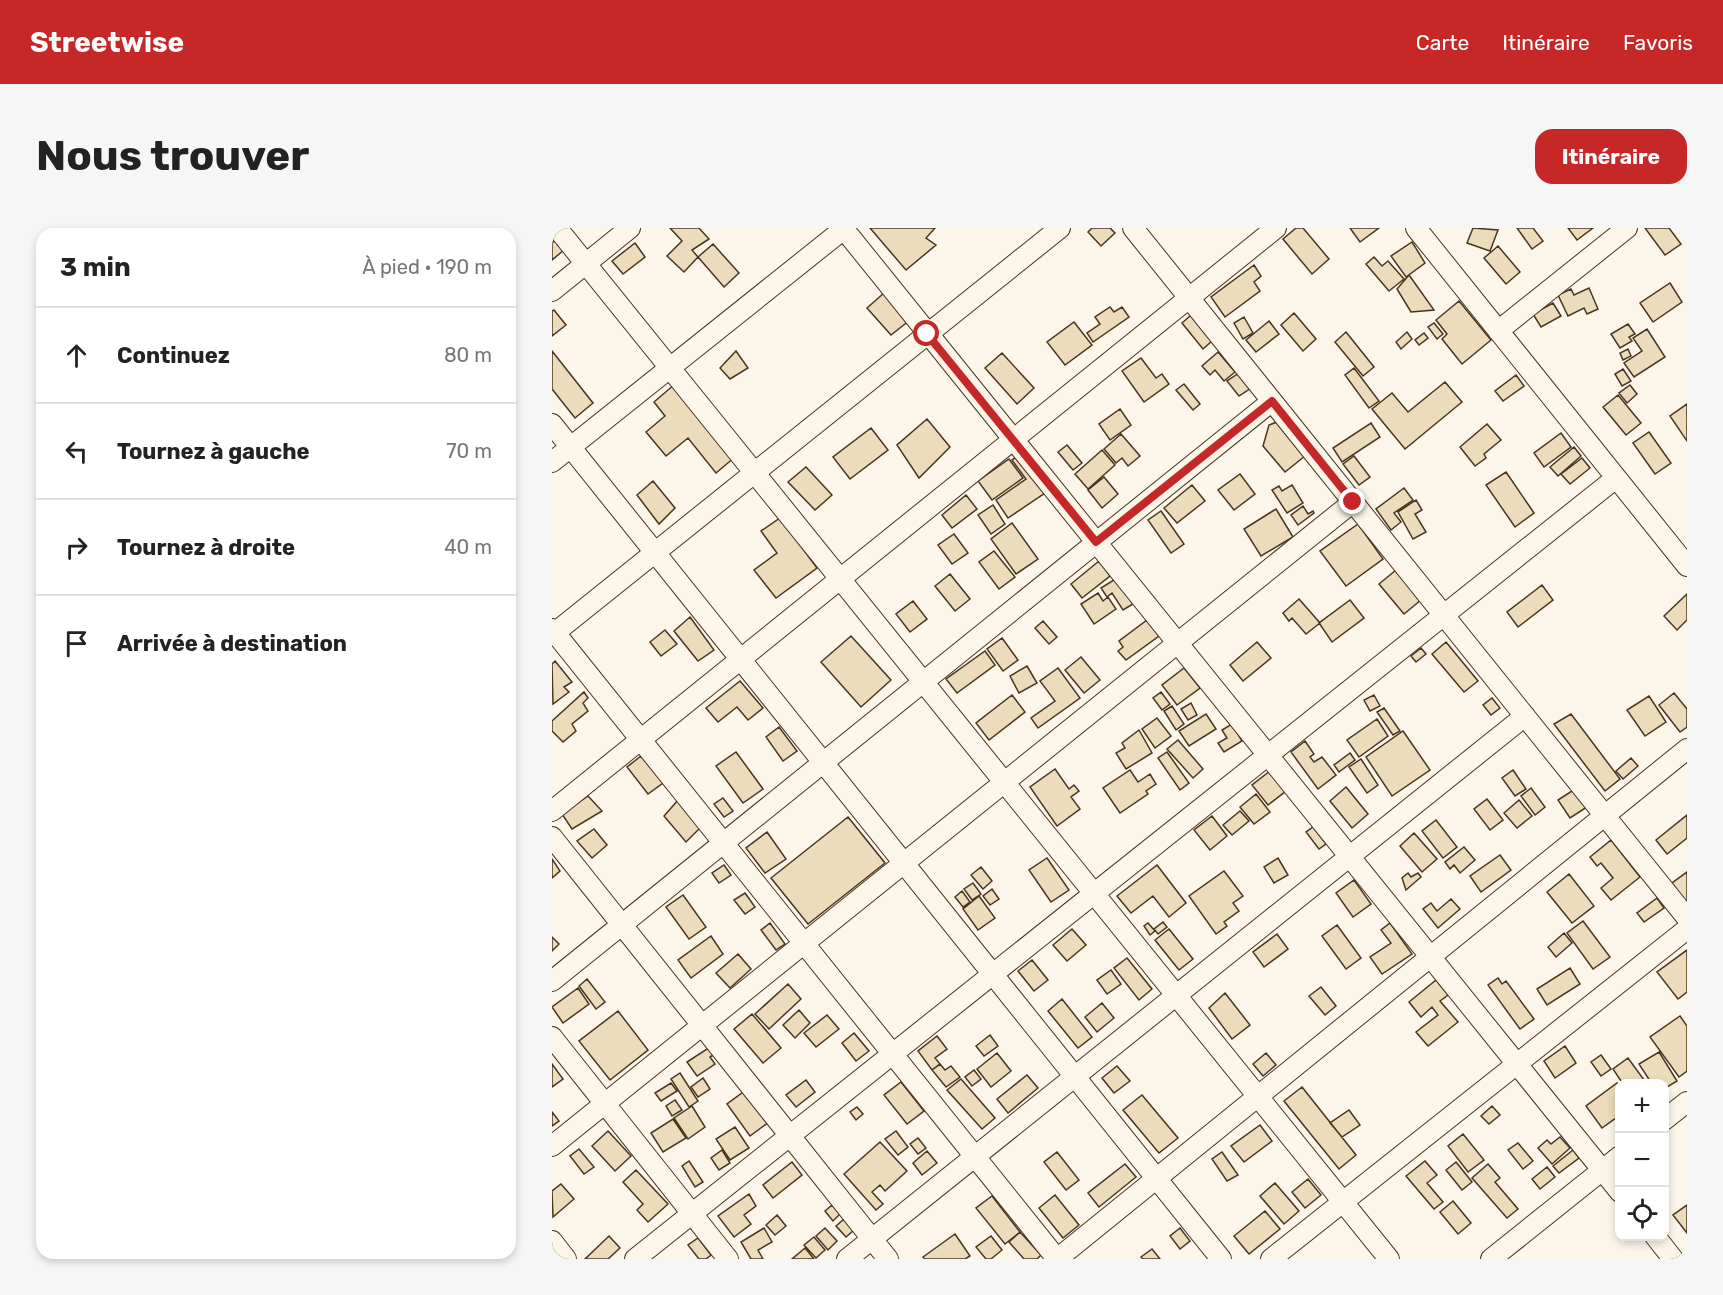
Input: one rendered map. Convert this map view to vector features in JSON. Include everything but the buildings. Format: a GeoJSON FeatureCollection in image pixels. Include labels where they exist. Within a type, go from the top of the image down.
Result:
{"type":"FeatureCollection","features":[{"type":"Feature","properties":{"kind":"street"},"geometry":{"type":"LineString","coordinates":[[557,228],[1389,1259]]}},
{"type":"Feature","properties":{"kind":"street"},"geometry":{"type":"LineString","coordinates":[[552,291],[630,228]]}},
{"type":"Feature","properties":{"kind":"street"},"geometry":{"type":"LineString","coordinates":[[552,462],[844,228],[927,334],[1616,1187]]}},
{"type":"Feature","properties":{"kind":"street"},"geometry":{"type":"LineString","coordinates":[[1060,228],[553,632],[1057,1259],[1687,749]]}},
{"type":"Feature","properties":{"kind":"street"},"geometry":{"type":"LineString","coordinates":[[1133,228],[1687,918]]}},
{"type":"Feature","properties":{"kind":"street"},"geometry":{"type":"LineString","coordinates":[[552,811],[1276,228]]}},
{"type":"Feature","properties":{"kind":"street"},"geometry":{"type":"LineString","coordinates":[[1498,331],[1628,228]]}},
{"type":"Feature","properties":{"kind":"street"},"geometry":{"type":"LineString","coordinates":[[1418,229],[1687,566]]}},
{"type":"Feature","properties":{"kind":"street"},"geometry":{"type":"LineString","coordinates":[[552,981],[1272,401]]}},
{"type":"Feature","properties":{"kind":"street"},"geometry":{"type":"LineString","coordinates":[[552,424],[1221,1259]]}},
{"type":"Feature","properties":{"kind":"street"},"geometry":{"type":"LineString","coordinates":[[636,1259],[1616,478]]}},
{"type":"Feature","properties":{"kind":"street"},"geometry":{"type":"LineString","coordinates":[[552,1146],[1353,502]]}},
{"type":"Feature","properties":{"kind":"street"},"geometry":{"type":"LineString","coordinates":[[847,1259],[1525,716]]}},
{"type":"Feature","properties":{"kind":"street"},"geometry":{"type":"LineString","coordinates":[[552,837],[888,1259]]}},
{"type":"Feature","properties":{"kind":"street"},"geometry":{"type":"LineString","coordinates":[[1271,1259],[1687,929]]}},
{"type":"Feature","properties":{"kind":"street"},"geometry":{"type":"LineString","coordinates":[[552,1037],[728,1259]]}},
{"type":"Feature","properties":{"kind":"street"},"geometry":{"type":"LineString","coordinates":[[1669,1117],[1687,1102]]}},
{"type":"Feature","properties":{"kind":"street"},"geometry":{"type":"LineString","coordinates":[[1491,1259],[1615,1160]]}},
{"type":"Feature","properties":{"kind":"street"},"geometry":{"type":"LineString","coordinates":[[552,1241],[566,1259]]}},
{"type":"Feature","properties":{"kind":"street"},"geometry":{"type":"LineString","coordinates":[[1659,1241],[1673,1259]]}},
{"type":"Feature","properties":{"kind":"route"},"geometry":{"type":"LineString","coordinates":[[927,334],[1096,542],[1272,401],[1353,502]]}}]}
